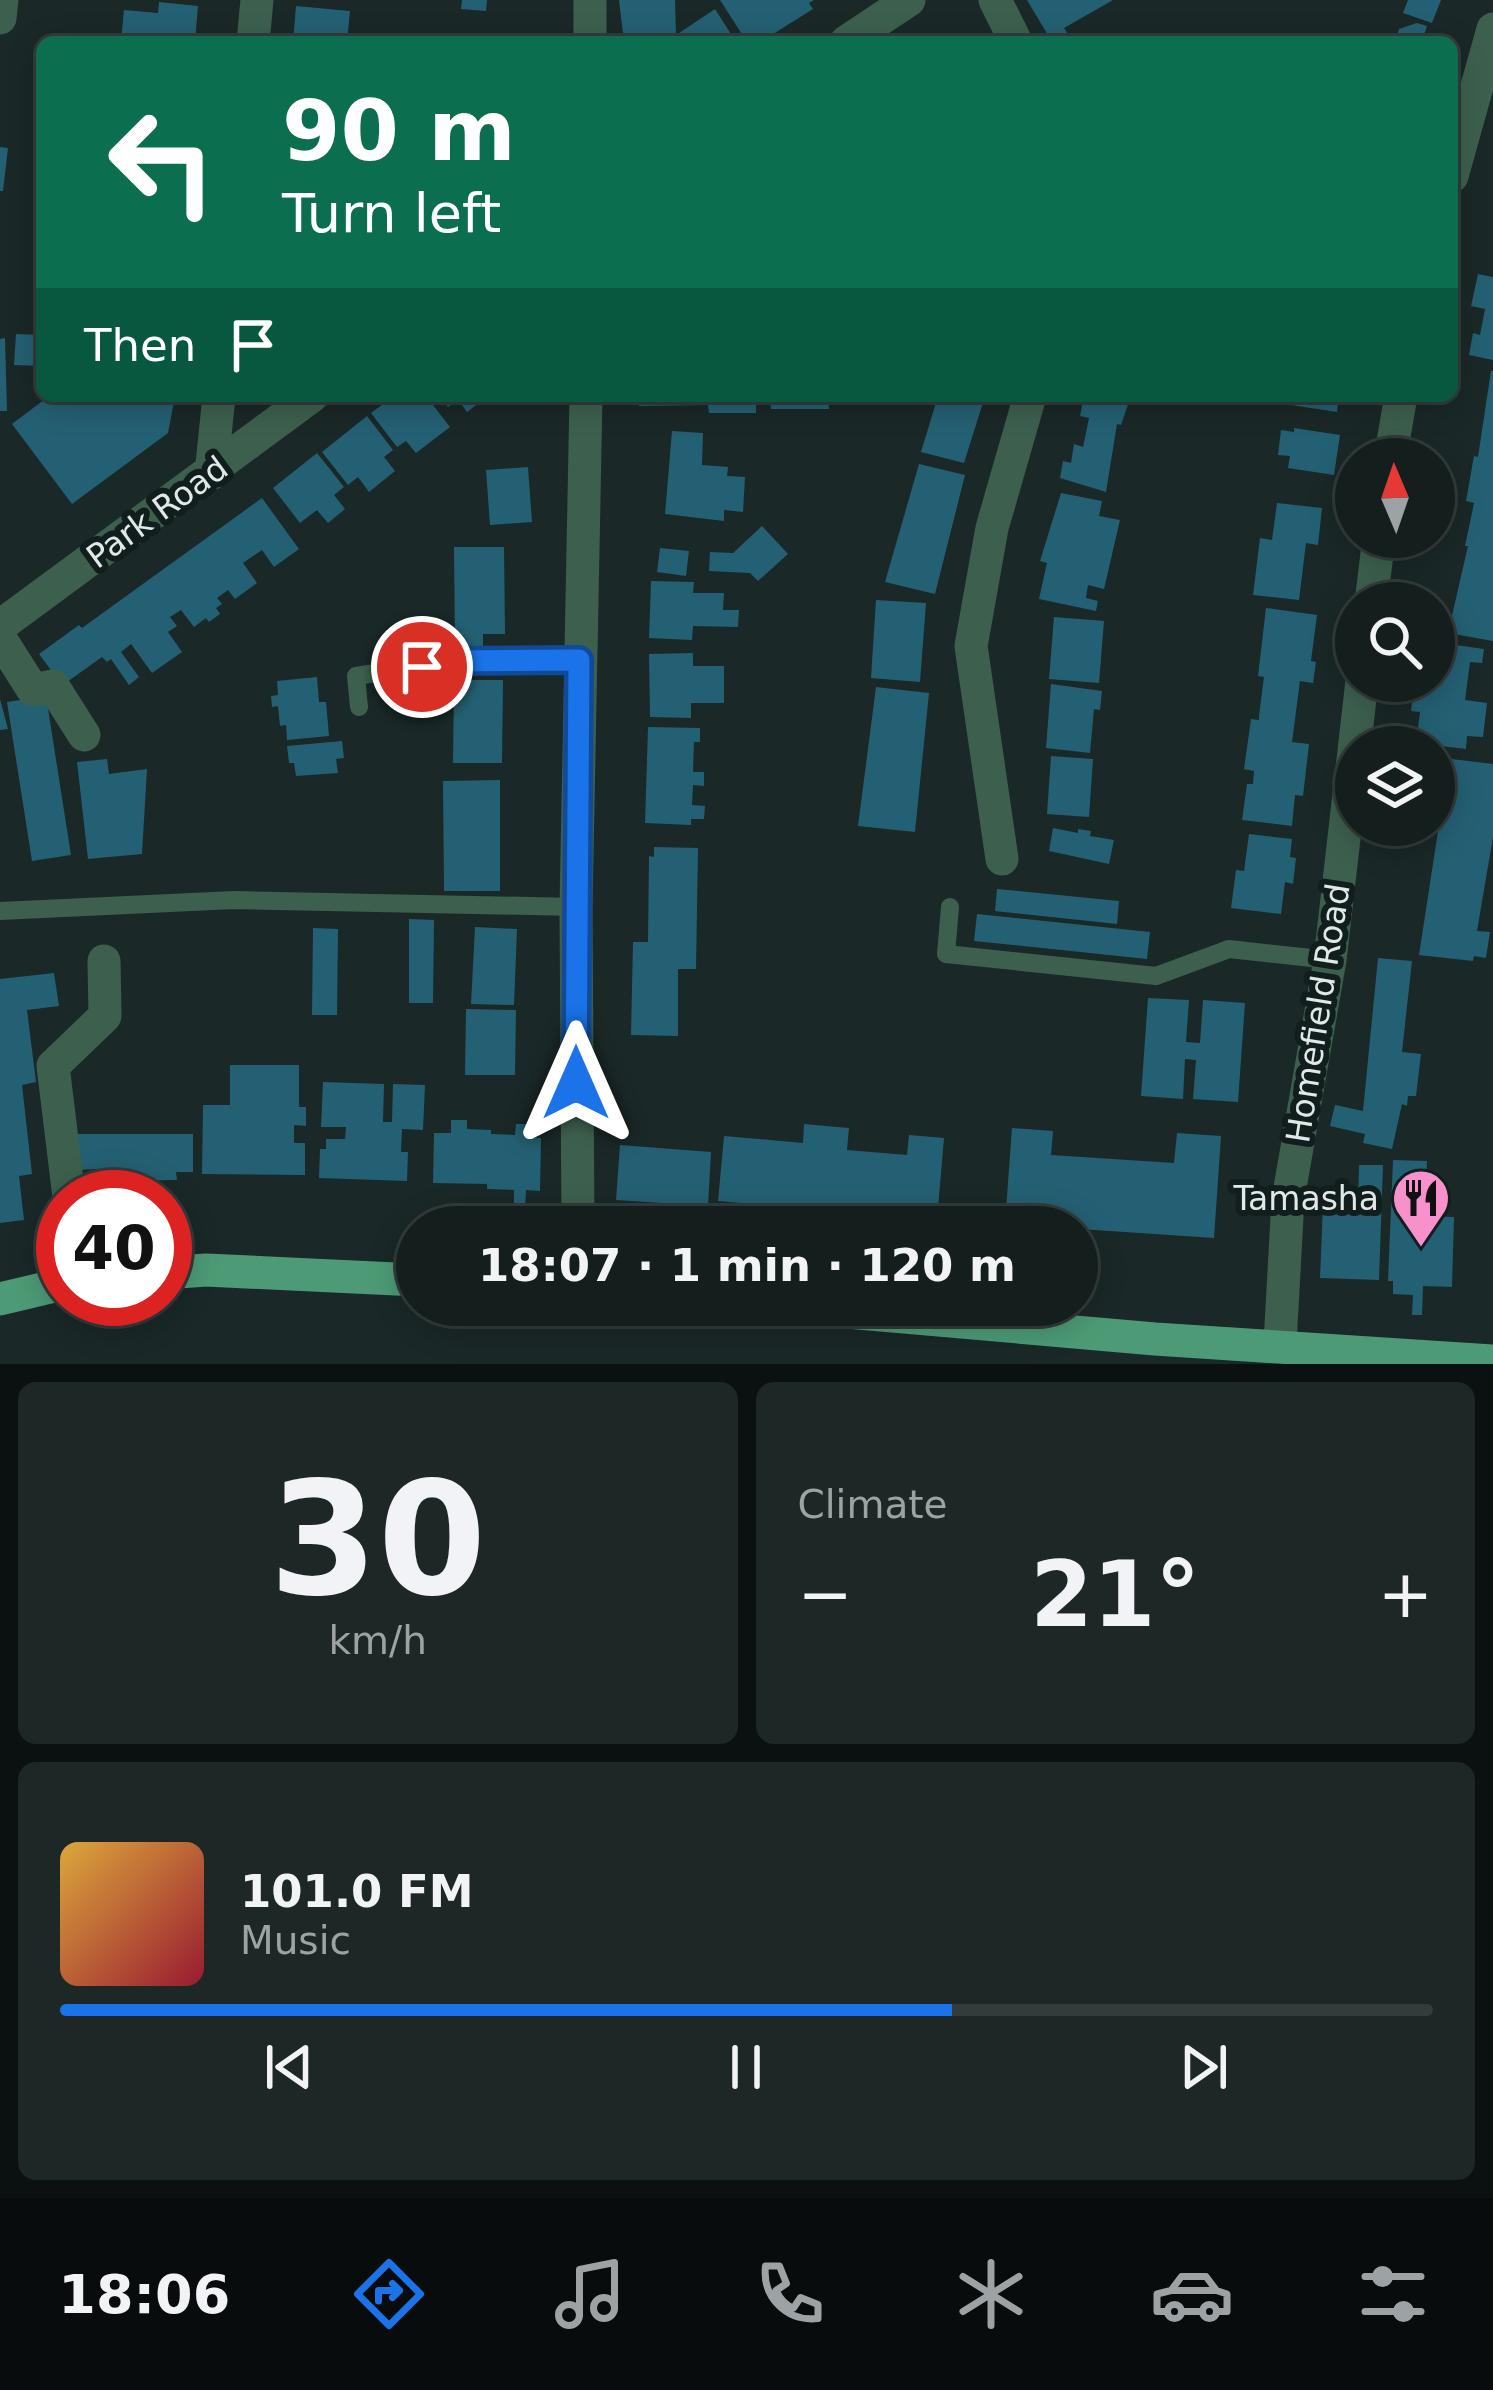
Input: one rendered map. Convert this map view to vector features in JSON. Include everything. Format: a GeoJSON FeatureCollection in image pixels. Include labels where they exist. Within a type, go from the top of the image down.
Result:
{"type":"FeatureCollection","features":[{"type":"Feature","properties":{"kind":"main road"},"geometry":{"type":"LineString","coordinates":[[192,1271],[396,1279]]}},
{"type":"Feature","properties":{"kind":"main road"},"geometry":{"type":"LineString","coordinates":[[0,1299],[36,1290]]}},
{"type":"Feature","properties":{"kind":"main road"},"geometry":{"type":"LineString","coordinates":[[939,1326],[1154,1352],[1280,1345],[1373,1357],[1493,1361]]}},
{"type":"Feature","properties":{"kind":"street"},"geometry":{"type":"LineString","coordinates":[[0,18],[2,0]]}},
{"type":"Feature","properties":{"kind":"street"},"geometry":{"type":"LineString","coordinates":[[253,36],[256,0]]}},
{"type":"Feature","properties":{"kind":"street"},"geometry":{"type":"LineString","coordinates":[[590,0],[590,36]]}},
{"type":"Feature","properties":{"kind":"street"},"geometry":{"type":"LineString","coordinates":[[855,36],[909,0]]}},
{"type":"Feature","properties":{"kind":"street"},"geometry":{"type":"LineString","coordinates":[[995,0],[1013,36]]}},
{"type":"Feature","properties":{"kind":"street"},"geometry":{"type":"LineString","coordinates":[[1458,154],[1493,29]]}},
{"type":"Feature","properties":{"kind":"street"},"geometry":{"type":"LineString","coordinates":[[211,474],[218,402]]}},
{"type":"Feature","properties":{"kind":"street","name":"Park Road"},"geometry":{"type":"LineString","coordinates":[[0,626],[304,402]]}},
{"type":"Feature","properties":{"kind":"street"},"geometry":{"type":"LineString","coordinates":[[578,1206],[576,907],[586,402]]}},
{"type":"Feature","properties":{"kind":"street"},"geometry":{"type":"LineString","coordinates":[[1002,860],[971,646],[992,528],[1028,402]]}},
{"type":"Feature","properties":{"kind":"street"},"geometry":{"type":"LineString","coordinates":[[1394,438],[1400,402]]}},
{"type":"Feature","properties":{"kind":"street"},"geometry":{"type":"LineString","coordinates":[[0,638],[33,690],[53,686],[84,735]]}},
{"type":"Feature","properties":{"kind":"street","name":"Homefield Road"},"geometry":{"type":"LineString","coordinates":[[1280,1345],[1288,1199],[1330,960],[1361,702]]}},
{"type":"Feature","properties":{"kind":"street"},"geometry":{"type":"LineString","coordinates":[[66,1170],[53,1066],[105,1016],[104,961]]}},
{"type":"Feature","properties":{"kind":"lane"},"geometry":{"type":"LineString","coordinates":[[359,707],[356,676],[453,661],[579,660]]}},
{"type":"Feature","properties":{"kind":"lane"},"geometry":{"type":"LineString","coordinates":[[0,911],[234,899],[576,907]]}},
{"type":"Feature","properties":{"kind":"lane"},"geometry":{"type":"LineString","coordinates":[[950,908],[946,954],[1156,976],[1229,949],[1330,960]]}},
{"type":"Feature","properties":{"kind":"building"},"geometry":{"type":"Polygon","coordinates":[[[462,0],[487,0],[486,11],[461,9],[462,0]]]}},
{"type":"Feature","properties":{"kind":"building"},"geometry":{"type":"Polygon","coordinates":[[[619,0],[675,0],[676,35],[715,9],[732,36],[623,36],[619,0]]]}},
{"type":"Feature","properties":{"kind":"building"},"geometry":{"type":"Polygon","coordinates":[[[720,0],[814,0],[809,3],[813,9],[770,36],[743,36],[720,0]]]}},
{"type":"Feature","properties":{"kind":"building"},"geometry":{"type":"Polygon","coordinates":[[[1027,0],[1113,0],[1064,28],[1069,36],[1048,36],[1027,0]]]}},
{"type":"Feature","properties":{"kind":"building"},"geometry":{"type":"Polygon","coordinates":[[[1408,0],[1441,0],[1432,23],[1403,13],[1408,0]]]}},
{"type":"Feature","properties":{"kind":"building"},"geometry":{"type":"Polygon","coordinates":[[[159,2],[198,6],[196,36],[122,36],[124,10],[158,13],[159,2]]]}},
{"type":"Feature","properties":{"kind":"building"},"geometry":{"type":"Polygon","coordinates":[[[296,6],[350,11],[348,36],[294,36],[296,6]]]}},
{"type":"Feature","properties":{"kind":"building"},"geometry":{"type":"Polygon","coordinates":[[[1417,23],[1427,26],[1424,36],[1397,36],[1399,29],[1417,23]]]}},
{"type":"Feature","properties":{"kind":"building"},"geometry":{"type":"Polygon","coordinates":[[[0,147],[8,148],[3,191],[0,191],[0,147]]]}},
{"type":"Feature","properties":{"kind":"building"},"geometry":{"type":"Polygon","coordinates":[[[1478,274],[1493,277],[1493,360],[1469,355],[1473,333],[1480,335],[1485,309],[1471,306],[1478,274]]]}},
{"type":"Feature","properties":{"kind":"building"},"geometry":{"type":"Polygon","coordinates":[[[16,334],[36,335],[36,366],[14,365],[16,334]]]}},
{"type":"Feature","properties":{"kind":"building"},"geometry":{"type":"Polygon","coordinates":[[[5,338],[7,411],[0,411],[0,339],[5,338]]]}},
{"type":"Feature","properties":{"kind":"building"},"geometry":{"type":"Polygon","coordinates":[[[1493,371],[1493,641],[1455,634],[1455,603],[1474,503],[1466,501],[1474,456],[1478,457],[1493,371]]]}},
{"type":"Feature","properties":{"kind":"building"},"geometry":{"type":"Polygon","coordinates":[[[41,402],[174,402],[168,433],[72,504],[12,424],[41,402]]]}},
{"type":"Feature","properties":{"kind":"building"},"geometry":{"type":"Polygon","coordinates":[[[386,402],[431,402],[450,427],[416,453],[406,441],[397,447],[371,413],[386,402]]]}},
{"type":"Feature","properties":{"kind":"building"},"geometry":{"type":"Polygon","coordinates":[[[460,402],[480,402],[467,412],[460,402]]]}},
{"type":"Feature","properties":{"kind":"building"},"geometry":{"type":"Polygon","coordinates":[[[639,402],[756,402],[756,413],[709,413],[708,405],[639,406],[639,402]]]}},
{"type":"Feature","properties":{"kind":"building"},"geometry":{"type":"Polygon","coordinates":[[[770,402],[828,402],[829,409],[771,409],[770,402]]]}},
{"type":"Feature","properties":{"kind":"building"},"geometry":{"type":"Polygon","coordinates":[[[936,402],[983,402],[964,463],[921,452],[936,402]]]}},
{"type":"Feature","properties":{"kind":"building"},"geometry":{"type":"Polygon","coordinates":[[[1083,402],[1129,402],[1121,425],[1117,424],[1106,492],[1060,478],[1063,461],[1071,463],[1074,444],[1083,447],[1089,418],[1080,416],[1083,402]]]}},
{"type":"Feature","properties":{"kind":"building"},"geometry":{"type":"Polygon","coordinates":[[[1348,402],[1338,403],[1337,412],[1285,404],[1348,402]]]}},
{"type":"Feature","properties":{"kind":"building"},"geometry":{"type":"Polygon","coordinates":[[[367,416],[393,450],[384,457],[395,471],[369,492],[358,477],[348,485],[322,452],[367,416]]]}},
{"type":"Feature","properties":{"kind":"building"},"geometry":{"type":"Polygon","coordinates":[[[1294,428],[1340,435],[1335,438],[1334,475],[1288,468],[1290,456],[1278,455],[1281,430],[1294,432],[1294,428]]]}},
{"type":"Feature","properties":{"kind":"building"},"geometry":{"type":"Polygon","coordinates":[[[672,431],[703,433],[702,465],[728,467],[727,476],[745,477],[743,512],[724,510],[724,521],[665,514],[672,431]]]}},
{"type":"Feature","properties":{"kind":"building"},"geometry":{"type":"Polygon","coordinates":[[[317,453],[344,487],[334,495],[345,509],[328,523],[317,510],[300,523],[273,488],[317,453]]]}},
{"type":"Feature","properties":{"kind":"building"},"geometry":{"type":"Polygon","coordinates":[[[919,464],[965,475],[935,594],[885,582],[919,464]]]}},
{"type":"Feature","properties":{"kind":"building"},"geometry":{"type":"Polygon","coordinates":[[[528,467],[532,522],[490,525],[486,470],[528,467]]]}},
{"type":"Feature","properties":{"kind":"building"},"geometry":{"type":"Polygon","coordinates":[[[1061,493],[1102,501],[1099,516],[1120,520],[1104,589],[1088,585],[1086,598],[1098,601],[1096,611],[1039,599],[1047,563],[1040,561],[1061,493]]]}},
{"type":"Feature","properties":{"kind":"building"},"geometry":{"type":"Polygon","coordinates":[[[262,498],[299,549],[274,567],[262,550],[243,563],[257,583],[235,599],[228,590],[217,598],[222,604],[216,608],[220,614],[209,622],[206,618],[194,627],[181,610],[170,617],[177,626],[168,632],[182,652],[152,673],[131,644],[121,652],[139,677],[129,685],[111,659],[107,662],[102,657],[67,682],[59,681],[39,654],[262,498]]]}},
{"type":"Feature","properties":{"kind":"building"},"geometry":{"type":"Polygon","coordinates":[[[1277,503],[1322,508],[1318,545],[1306,543],[1299,600],[1253,595],[1260,538],[1272,540],[1277,503]]]}},
{"type":"Feature","properties":{"kind":"building"},"geometry":{"type":"Polygon","coordinates":[[[762,526],[788,554],[758,581],[750,573],[709,571],[710,552],[733,553],[762,526]]]}},
{"type":"Feature","properties":{"kind":"building"},"geometry":{"type":"Polygon","coordinates":[[[454,547],[504,547],[505,634],[483,634],[483,647],[455,647],[454,547]]]}},
{"type":"Feature","properties":{"kind":"building"},"geometry":{"type":"Polygon","coordinates":[[[660,548],[689,551],[686,576],[657,572],[660,548]]]}},
{"type":"Feature","properties":{"kind":"building"},"geometry":{"type":"Polygon","coordinates":[[[651,581],[694,582],[693,593],[724,593],[723,610],[739,610],[738,627],[693,626],[692,640],[649,638],[651,581]]]}},
{"type":"Feature","properties":{"kind":"building"},"geometry":{"type":"Polygon","coordinates":[[[876,600],[926,603],[920,682],[871,678],[876,600]]]}},
{"type":"Feature","properties":{"kind":"building"},"geometry":{"type":"Polygon","coordinates":[[[1266,608],[1317,615],[1313,683],[1300,681],[1292,742],[1309,744],[1303,796],[1295,795],[1292,826],[1242,820],[1247,784],[1253,784],[1254,771],[1244,769],[1251,719],[1259,720],[1264,677],[1258,676],[1266,608]]]}},
{"type":"Feature","properties":{"kind":"building"},"geometry":{"type":"Polygon","coordinates":[[[1054,617],[1104,621],[1099,683],[1049,679],[1054,617]]]}},
{"type":"Feature","properties":{"kind":"building"},"geometry":{"type":"Polygon","coordinates":[[[1455,645],[1484,649],[1482,663],[1470,662],[1465,700],[1487,703],[1483,737],[1467,736],[1466,749],[1455,748],[1455,726],[1418,726],[1420,712],[1411,711],[1412,702],[1455,702],[1455,645]]]}},
{"type":"Feature","properties":{"kind":"building"},"geometry":{"type":"Polygon","coordinates":[[[693,653],[693,666],[724,666],[724,703],[691,703],[691,718],[650,717],[649,654],[693,653]]]}},
{"type":"Feature","properties":{"kind":"building"},"geometry":{"type":"Polygon","coordinates":[[[317,677],[319,702],[326,702],[329,736],[287,740],[278,706],[272,707],[271,696],[278,695],[277,681],[317,677]]]}},
{"type":"Feature","properties":{"kind":"building"},"geometry":{"type":"Polygon","coordinates":[[[454,680],[503,680],[502,763],[453,763],[454,680]]]}},
{"type":"Feature","properties":{"kind":"building"},"geometry":{"type":"Polygon","coordinates":[[[1051,684],[1102,691],[1100,710],[1094,709],[1090,753],[1046,748],[1051,684]]]}},
{"type":"Feature","properties":{"kind":"building"},"geometry":{"type":"Polygon","coordinates":[[[876,687],[929,693],[915,832],[858,826],[876,687]]]}},
{"type":"Feature","properties":{"kind":"building"},"geometry":{"type":"Polygon","coordinates":[[[46,696],[71,855],[32,861],[7,702],[46,696]]]}},
{"type":"Feature","properties":{"kind":"building"},"geometry":{"type":"Polygon","coordinates":[[[0,699],[8,729],[0,730],[0,699]]]}},
{"type":"Feature","properties":{"kind":"building"},"geometry":{"type":"Polygon","coordinates":[[[648,727],[700,728],[700,742],[694,742],[693,772],[704,772],[704,786],[693,785],[692,805],[705,806],[704,819],[691,819],[691,825],[645,823],[648,727]]]}},
{"type":"Feature","properties":{"kind":"building"},"geometry":{"type":"Polygon","coordinates":[[[342,741],[344,758],[336,759],[338,773],[296,776],[287,746],[342,741]]]}},
{"type":"Feature","properties":{"kind":"building"},"geometry":{"type":"Polygon","coordinates":[[[1051,756],[1093,759],[1089,817],[1047,814],[1051,756]]]}},
{"type":"Feature","properties":{"kind":"building"},"geometry":{"type":"Polygon","coordinates":[[[107,759],[109,774],[147,769],[142,854],[88,859],[77,762],[107,759]]]}},
{"type":"Feature","properties":{"kind":"building"},"geometry":{"type":"Polygon","coordinates":[[[1455,759],[1493,764],[1493,837],[1477,931],[1490,932],[1486,958],[1419,955],[1436,846],[1455,846],[1455,759]]]}},
{"type":"Feature","properties":{"kind":"building"},"geometry":{"type":"Polygon","coordinates":[[[500,780],[500,891],[444,891],[443,781],[500,780]]]}},
{"type":"Feature","properties":{"kind":"building"},"geometry":{"type":"Polygon","coordinates":[[[1053,828],[1091,831],[1090,836],[1114,840],[1109,864],[1049,851],[1053,828]]]}},
{"type":"Feature","properties":{"kind":"building"},"geometry":{"type":"Polygon","coordinates":[[[1249,834],[1292,839],[1293,884],[1285,882],[1281,914],[1231,908],[1236,870],[1244,871],[1249,834]]]}},
{"type":"Feature","properties":{"kind":"building"},"geometry":{"type":"Polygon","coordinates":[[[654,847],[698,848],[696,969],[678,969],[678,1036],[631,1035],[633,942],[648,942],[649,856],[654,857],[654,847]]]}},
{"type":"Feature","properties":{"kind":"building"},"geometry":{"type":"Polygon","coordinates":[[[997,889],[1119,901],[1117,924],[995,911],[997,889]]]}},
{"type":"Feature","properties":{"kind":"building"},"geometry":{"type":"Polygon","coordinates":[[[977,914],[1150,932],[1147,959],[974,941],[977,914]]]}},
{"type":"Feature","properties":{"kind":"building"},"geometry":{"type":"Polygon","coordinates":[[[409,919],[434,920],[433,1003],[409,1003],[409,919]]]}},
{"type":"Feature","properties":{"kind":"building"},"geometry":{"type":"Polygon","coordinates":[[[475,927],[517,929],[514,1005],[471,1004],[475,927]]]}},
{"type":"Feature","properties":{"kind":"building"},"geometry":{"type":"Polygon","coordinates":[[[313,928],[338,929],[337,1015],[312,1015],[313,928]]]}},
{"type":"Feature","properties":{"kind":"building"},"geometry":{"type":"Polygon","coordinates":[[[1378,958],[1412,961],[1402,1052],[1421,1054],[1416,1096],[1408,1096],[1407,1106],[1402,1104],[1392,1149],[1363,1143],[1365,1134],[1330,1126],[1335,1105],[1363,1111],[1378,958]]]}},
{"type":"Feature","properties":{"kind":"building"},"geometry":{"type":"Polygon","coordinates":[[[54,973],[59,1006],[27,1010],[36,1082],[22,1085],[32,1174],[19,1176],[24,1220],[0,1223],[0,979],[54,973]]]}},
{"type":"Feature","properties":{"kind":"building"},"geometry":{"type":"Polygon","coordinates":[[[1148,998],[1189,1000],[1186,1042],[1200,1043],[1203,1000],[1245,1003],[1238,1102],[1193,1099],[1196,1060],[1185,1059],[1183,1099],[1141,1096],[1148,998]]]}},
{"type":"Feature","properties":{"kind":"building"},"geometry":{"type":"Polygon","coordinates":[[[466,1009],[516,1010],[515,1075],[465,1075],[466,1009]]]}},
{"type":"Feature","properties":{"kind":"building"},"geometry":{"type":"Polygon","coordinates":[[[230,1065],[299,1065],[299,1107],[306,1107],[306,1126],[294,1125],[294,1143],[305,1143],[305,1175],[202,1174],[203,1105],[230,1105],[230,1065]]]}},
{"type":"Feature","properties":{"kind":"building"},"geometry":{"type":"Polygon","coordinates":[[[323,1082],[384,1084],[383,1122],[392,1122],[393,1084],[425,1085],[423,1130],[402,1129],[401,1152],[408,1152],[407,1181],[319,1178],[320,1149],[326,1149],[326,1139],[345,1139],[346,1127],[321,1127],[323,1082]]]}},
{"type":"Feature","properties":{"kind":"building"},"geometry":{"type":"Polygon","coordinates":[[[451,1120],[467,1120],[467,1129],[491,1130],[491,1134],[515,1135],[516,1124],[529,1124],[529,1137],[541,1138],[540,1191],[526,1190],[525,1206],[514,1206],[514,1190],[487,1189],[487,1184],[433,1183],[434,1133],[451,1133],[451,1120]]]}},
{"type":"Feature","properties":{"kind":"building"},"geometry":{"type":"Polygon","coordinates":[[[804,1124],[849,1128],[847,1150],[907,1155],[909,1135],[944,1138],[938,1206],[776,1206],[718,1201],[724,1136],[803,1143],[804,1124]]]}},
{"type":"Feature","properties":{"kind":"building"},"geometry":{"type":"Polygon","coordinates":[[[1012,1128],[1053,1131],[1051,1155],[1174,1163],[1177,1133],[1221,1136],[1214,1238],[1098,1230],[1098,1206],[1006,1206],[1012,1128]]]}},
{"type":"Feature","properties":{"kind":"building"},"geometry":{"type":"Polygon","coordinates":[[[76,1134],[193,1134],[193,1172],[76,1170],[76,1134]]]}},
{"type":"Feature","properties":{"kind":"building"},"geometry":{"type":"Polygon","coordinates":[[[620,1145],[711,1152],[708,1206],[616,1200],[620,1145]]]}},
{"type":"Feature","properties":{"kind":"building","name":"Tamasha"},"geometry":{"type":"Polygon","coordinates":[[[1393,1160],[1427,1161],[1425,1216],[1454,1217],[1452,1287],[1423,1286],[1422,1315],[1412,1315],[1413,1295],[1393,1294],[1393,1281],[1388,1281],[1393,1160]]]}},
{"type":"Feature","properties":{"kind":"building"},"geometry":{"type":"Polygon","coordinates":[[[1359,1165],[1383,1165],[1379,1280],[1320,1278],[1323,1205],[1358,1207],[1359,1165]]]}},
{"type":"Feature","properties":{"kind":"place","name":"Tamasha"},"geometry":{"type":"Point","coordinates":[1421,1249]}},
{"type":"Feature","properties":{"kind":"route"},"geometry":{"type":"LineString","coordinates":[[422,667],[453,661],[579,660],[576,1083]]}}]}
